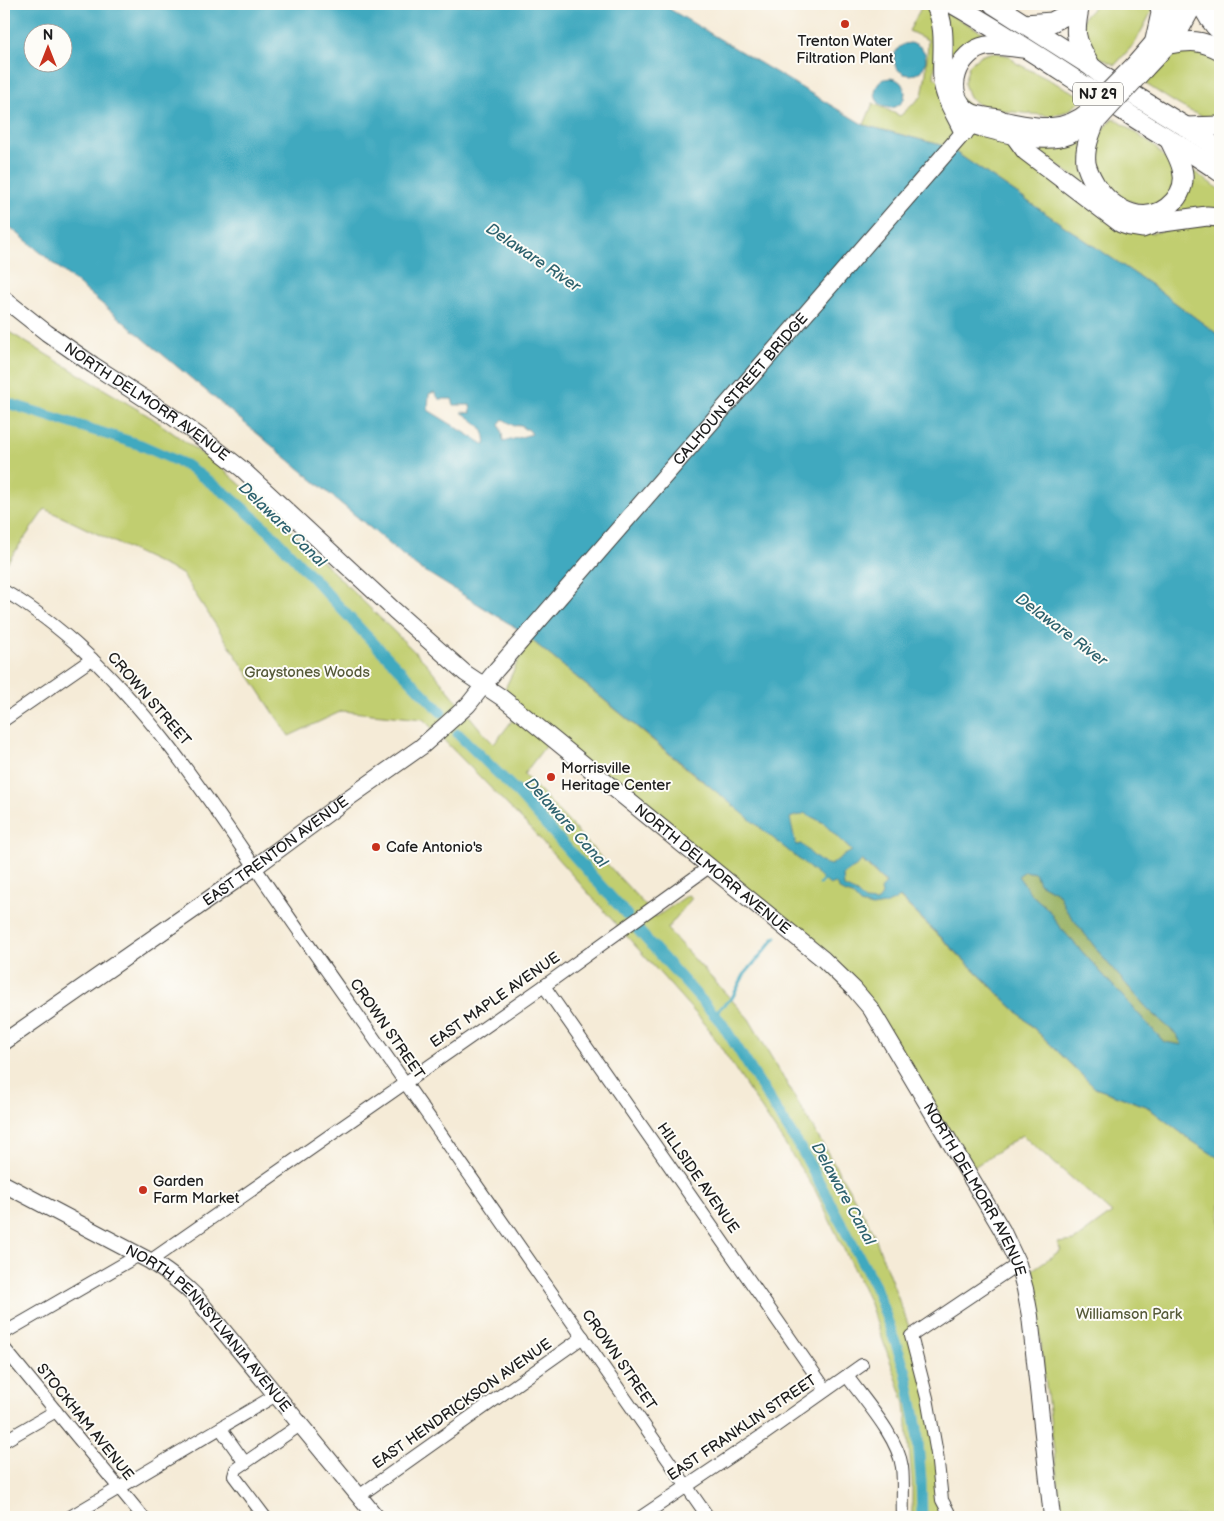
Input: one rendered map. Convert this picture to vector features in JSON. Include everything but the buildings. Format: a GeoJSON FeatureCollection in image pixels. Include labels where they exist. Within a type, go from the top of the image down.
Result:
{"type":"FeatureCollection","features":[{"type":"Feature","properties":{"kind":"highway"},"geometry":{"type":"LineString","coordinates":[[935,4],[944,33],[943,82],[946,96],[964,134]]}},
{"type":"Feature","properties":{"kind":"highway","name":"NJ 29"},"geometry":{"type":"LineString","coordinates":[[953,4],[1220,172]]}},
{"type":"Feature","properties":{"kind":"highway","name":"NJ 29"},"geometry":{"type":"LineString","coordinates":[[992,4],[1089,64],[1106,78],[1220,150]]}},
{"type":"Feature","properties":{"kind":"highway"},"geometry":{"type":"LineString","coordinates":[[1025,24],[1052,22],[1080,4]]}},
{"type":"Feature","properties":{"kind":"highway"},"geometry":{"type":"LineString","coordinates":[[1080,4],[1076,20],[1076,35],[1089,64]]}},
{"type":"Feature","properties":{"kind":"highway"},"geometry":{"type":"LineString","coordinates":[[1159,4],[1163,42],[1201,41],[1220,50]]}},
{"type":"Feature","properties":{"kind":"highway"},"geometry":{"type":"LineString","coordinates":[[1202,4],[1206,15],[1220,32]]}},
{"type":"Feature","properties":{"kind":"highway"},"geometry":{"type":"LineString","coordinates":[[999,119],[976,115],[963,107],[955,89],[955,77],[959,64],[974,49],[988,45],[1025,49]]}},
{"type":"Feature","properties":{"kind":"highway"},"geometry":{"type":"LineString","coordinates":[[1094,117],[1087,146],[1085,161],[1087,168],[1091,177],[1105,196],[1112,203],[1132,214],[1143,216],[1159,213],[1178,197],[1182,185],[1183,171],[1170,141]]}},
{"type":"Feature","properties":{"kind":"highway"},"geometry":{"type":"LineString","coordinates":[[1186,127],[1220,126]]}},
{"type":"Feature","properties":{"kind":"highway"},"geometry":{"type":"LineString","coordinates":[[1016,136],[1026,151],[1121,223],[1142,228],[1156,223],[1207,216],[1220,217]]}},
{"type":"Feature","properties":{"kind":"main road"},"geometry":{"type":"LineString","coordinates":[[1163,42],[1168,25],[1180,4]]}},
{"type":"Feature","properties":{"kind":"main road"},"geometry":{"type":"LineString","coordinates":[[964,134],[1016,136],[1047,140],[1068,136],[1094,117],[1163,42],[1181,29],[1195,4]]}},
{"type":"Feature","properties":{"kind":"main road"},"geometry":{"type":"LineString","coordinates":[[964,134],[978,122],[991,122],[999,119],[1053,127],[1080,118],[1094,117]]}},
{"type":"Feature","properties":{"kind":"main road","name":"CALHOUN STREET BRIDGE"},"geometry":{"type":"LineString","coordinates":[[526,636],[964,134]]}},
{"type":"Feature","properties":{"kind":"main road","name":"NORTH DELMORR AVENUE"},"geometry":{"type":"LineString","coordinates":[[4,299],[47,333],[167,413],[242,469],[465,673],[501,697],[835,969],[854,989],[871,1009],[1001,1227],[1018,1264],[1030,1316],[1052,1517]]}},
{"type":"Feature","properties":{"kind":"main road","name":"EAST TRENTON AVENUE"},"geometry":{"type":"LineString","coordinates":[[4,1042],[422,748],[468,705],[526,636]]}},
{"type":"Feature","properties":{"kind":"main road","name":"NORTH PENNSYLVANIA AVENUE"},"geometry":{"type":"LineString","coordinates":[[4,1184],[145,1258],[166,1270],[183,1285],[376,1517]]}},
{"type":"Feature","properties":{"kind":"street","name":"CROWN STREET"},"geometry":{"type":"LineString","coordinates":[[4,591],[44,618],[92,659],[132,699],[157,728],[708,1517]]}},
{"type":"Feature","properties":{"kind":"street"},"geometry":{"type":"LineString","coordinates":[[4,720],[92,659]]}},
{"type":"Feature","properties":{"kind":"street","name":"EAST MAPLE AVENUE"},"geometry":{"type":"LineString","coordinates":[[4,1333],[145,1258],[405,1083],[709,867]]}},
{"type":"Feature","properties":{"kind":"street","name":"HILLSIDE AVENUE"},"geometry":{"type":"LineString","coordinates":[[544,986],[826,1390]]}},
{"type":"Feature","properties":{"kind":"street"},"geometry":{"type":"LineString","coordinates":[[951,1517],[942,1500],[937,1454],[927,1398],[911,1336],[1018,1264]]}},
{"type":"Feature","properties":{"kind":"street","name":"EAST HENDRICKSON AVENUE"},"geometry":{"type":"LineString","coordinates":[[359,1496],[583,1338]]}},
{"type":"Feature","properties":{"kind":"street","name":"STOCKHAM AVENUE"},"geometry":{"type":"LineString","coordinates":[[4,1348],[142,1517]]}},
{"type":"Feature","properties":{"kind":"street","name":"EAST FRANKLIN STREET"},"geometry":{"type":"LineString","coordinates":[[640,1517],[763,1435],[862,1365]]}},
{"type":"Feature","properties":{"kind":"street"},"geometry":{"type":"LineString","coordinates":[[847,1376],[896,1447],[902,1468],[903,1517]]}},
{"type":"Feature","properties":{"kind":"street"},"geometry":{"type":"LineString","coordinates":[[70,1517],[276,1395]]}},
{"type":"Feature","properties":{"kind":"street"},"geometry":{"type":"LineString","coordinates":[[4,1441],[56,1411]]}},
{"type":"Feature","properties":{"kind":"street"},"geometry":{"type":"LineString","coordinates":[[265,1517],[234,1476],[236,1469],[300,1425]]}},
{"type":"Feature","properties":{"kind":"street"},"geometry":{"type":"LineString","coordinates":[[221,1429],[245,1463]]}},
{"type":"Feature","properties":{"kind":"green space"},"geometry":{"type":"Polygon","coordinates":[[[923,4],[925,4],[930,12],[936,30],[937,48],[934,77],[1015,141],[1152,233],[1220,222],[1220,336],[1150,284],[955,152],[941,145],[864,125],[873,103],[900,116],[922,96],[926,74],[928,40],[909,31],[923,4]]]}},
{"type":"Feature","properties":{"kind":"green space"},"geometry":{"type":"Polygon","coordinates":[[[1097,4],[1152,4],[1153,9],[1135,43],[1115,65],[1097,56],[1084,40],[1083,18],[1097,4]]]}},
{"type":"Feature","properties":{"kind":"green space"},"geometry":{"type":"Polygon","coordinates":[[[944,11],[991,37],[976,40],[961,48],[949,65],[944,11]]]}},
{"type":"Feature","properties":{"kind":"green space"},"geometry":{"type":"Polygon","coordinates":[[[1183,48],[1220,55],[1220,118],[1212,119],[1193,112],[1144,83],[1163,63],[1183,48]]]}},
{"type":"Feature","properties":{"kind":"green space"},"geometry":{"type":"Polygon","coordinates":[[[993,52],[1010,56],[1016,63],[1085,98],[1068,111],[1051,116],[985,109],[969,98],[964,83],[969,65],[980,56],[993,52]]]}},
{"type":"Feature","properties":{"kind":"green space"},"geometry":{"type":"Polygon","coordinates":[[[1114,118],[1154,146],[1175,169],[1176,183],[1170,196],[1156,205],[1141,205],[1121,198],[1101,180],[1092,159],[1096,137],[1114,118]]]}},
{"type":"Feature","properties":{"kind":"green space"},"geometry":{"type":"Polygon","coordinates":[[[1082,135],[1091,188],[1026,144],[1082,135]]]}},
{"type":"Feature","properties":{"kind":"green space"},"geometry":{"type":"Polygon","coordinates":[[[1192,170],[1220,190],[1220,211],[1162,217],[1185,193],[1192,170]]]}},
{"type":"Feature","properties":{"kind":"green space","name":"Graystones Woods"},"geometry":{"type":"Polygon","coordinates":[[[4,329],[152,418],[219,466],[270,510],[426,663],[494,744],[515,717],[547,744],[524,774],[656,917],[688,895],[692,898],[667,929],[749,1019],[871,1227],[919,1353],[938,1452],[938,1517],[912,1517],[912,1482],[905,1403],[869,1301],[815,1190],[706,1025],[532,830],[423,719],[342,711],[289,736],[182,574],[45,509],[4,567],[4,329]]]}},
{"type":"Feature","properties":{"kind":"green space","name":"Williamson Park"},"geometry":{"type":"Polygon","coordinates":[[[529,638],[702,781],[740,788],[783,801],[822,822],[1095,1088],[1146,1106],[1192,1141],[1220,1159],[1220,1517],[1062,1517],[1032,1270],[1061,1250],[1057,1243],[1074,1241],[1112,1213],[1022,1135],[968,1171],[878,1021],[791,933],[501,697],[529,638]]]}},
{"type":"Feature","properties":{"kind":"green space"},"geometry":{"type":"Polygon","coordinates":[[[1025,871],[1035,873],[1039,883],[1059,894],[1066,910],[1106,961],[1147,1008],[1177,1035],[1182,1045],[1164,1042],[1058,925],[1048,909],[1031,894],[1018,876],[1025,871]]]}},
{"type":"Feature","properties":{"kind":"water","name":"Delaware River"},"geometry":{"type":"Polygon","coordinates":[[[4,4],[661,4],[864,125],[941,145],[955,152],[1150,284],[1220,336],[1220,1159],[1192,1141],[1146,1106],[1095,1088],[900,897],[885,905],[872,907],[860,904],[852,895],[841,891],[835,883],[830,885],[518,629],[417,567],[4,222],[4,4]],[[434,392],[429,394],[428,410],[485,445],[482,430],[475,422],[461,412],[471,413],[470,405],[454,405],[452,399],[439,399],[434,392]],[[503,419],[499,424],[503,442],[532,434],[528,429],[524,429],[522,425],[514,426],[503,419]],[[804,813],[790,818],[796,845],[801,844],[818,860],[831,865],[852,851],[822,822],[804,813]],[[862,860],[856,867],[843,874],[844,887],[857,893],[865,901],[877,902],[882,895],[881,890],[886,883],[862,860]],[[1025,871],[1018,876],[1031,894],[1048,909],[1058,925],[1164,1042],[1182,1045],[1177,1035],[1147,1008],[1106,961],[1066,910],[1059,894],[1039,883],[1035,873],[1025,871]]]}},
{"type":"Feature","properties":{"kind":"water"},"geometry":{"type":"Polygon","coordinates":[[[910,43],[916,44],[921,48],[925,53],[925,65],[921,70],[916,74],[910,75],[904,74],[899,70],[895,65],[894,59],[895,53],[899,48],[904,44],[910,43]]]}},
{"type":"Feature","properties":{"kind":"water"},"geometry":{"type":"Polygon","coordinates":[[[890,78],[901,82],[905,93],[901,104],[890,108],[879,104],[875,93],[879,82],[890,78]]]}},
{"type":"Feature","properties":{"kind":"waterway","name":"Delaware Canal"},"geometry":{"type":"LineString","coordinates":[[4,402],[141,445],[186,465],[229,496],[269,531],[441,712]]}},
{"type":"Feature","properties":{"kind":"waterway","name":"Delaware Canal"},"geometry":{"type":"LineString","coordinates":[[458,734],[515,790],[627,915]]}},
{"type":"Feature","properties":{"kind":"waterway"},"geometry":{"type":"LineString","coordinates":[[820,884],[823,880],[827,879]]}},
{"type":"Feature","properties":{"kind":"waterway","name":"Delaware Canal"},"geometry":{"type":"LineString","coordinates":[[638,930],[721,1022],[804,1154],[875,1286],[906,1372],[917,1428],[922,1517]]}},
{"type":"Feature","properties":{"kind":"waterway"},"geometry":{"type":"LineString","coordinates":[[713,1014],[732,998],[744,975],[776,937]]}},
{"type":"Feature","properties":{"kind":"place","name":"Trenton Water Filtration Plant"},"geometry":{"type":"Point","coordinates":[845,24]}},
{"type":"Feature","properties":{"kind":"place","name":"Morrisville Heritage Center"},"geometry":{"type":"Point","coordinates":[551,777]}},
{"type":"Feature","properties":{"kind":"place","name":"Cafe Antonio's"},"geometry":{"type":"Point","coordinates":[376,847]}},
{"type":"Feature","properties":{"kind":"place","name":"Garden Farm Market"},"geometry":{"type":"Point","coordinates":[143,1190]}}]}
